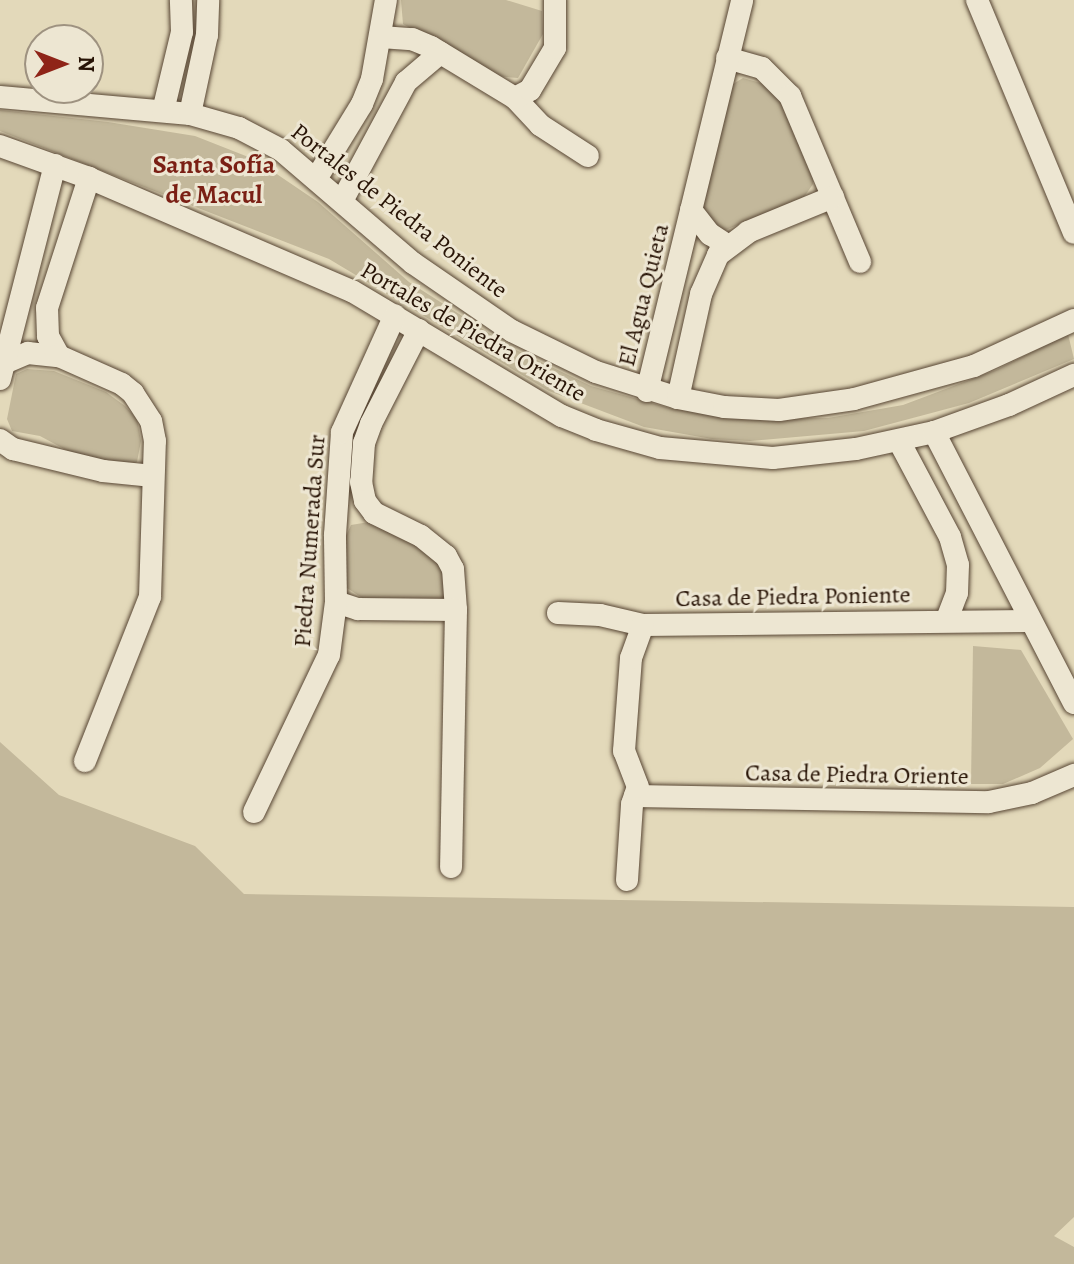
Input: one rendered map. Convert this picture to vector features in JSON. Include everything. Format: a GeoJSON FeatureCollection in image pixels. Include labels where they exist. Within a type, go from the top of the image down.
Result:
{"type":"FeatureCollection","features":[{"type":"Feature","properties":{"kind":"street"},"geometry":{"type":"LineString","coordinates":[[163,111],[182,32],[181,0]]}},
{"type":"Feature","properties":{"kind":"street"},"geometry":{"type":"LineString","coordinates":[[190,114],[207,35],[208,0]]}},
{"type":"Feature","properties":{"kind":"street"},"geometry":{"type":"LineString","coordinates":[[316,179],[362,104],[381,37],[386,0]]}},
{"type":"Feature","properties":{"kind":"street","name":"El Agua Quieta"},"geometry":{"type":"LineString","coordinates":[[647,391],[742,0]]}},
{"type":"Feature","properties":{"kind":"street"},"geometry":{"type":"LineString","coordinates":[[977,0],[1074,233]]}},
{"type":"Feature","properties":{"kind":"street"},"geometry":{"type":"LineString","coordinates":[[515,98],[530,90],[555,48],[557,21],[552,1]]}},
{"type":"Feature","properties":{"kind":"street"},"geometry":{"type":"LineString","coordinates":[[381,37],[412,39],[440,53],[515,98],[540,125],[588,156]]}},
{"type":"Feature","properties":{"kind":"street"},"geometry":{"type":"LineString","coordinates":[[342,201],[406,82],[440,53]]}},
{"type":"Feature","properties":{"kind":"street"},"geometry":{"type":"LineString","coordinates":[[727,58],[762,68],[782,84],[798,111],[860,262]]}},
{"type":"Feature","properties":{"kind":"street","name":"Portales de Piedra Poniente"},"geometry":{"type":"LineString","coordinates":[[0,97],[190,114],[215,119],[263,139],[316,179],[413,263],[477,310],[542,348],[647,391],[678,398],[764,410],[854,399],[974,366],[1074,320]]}},
{"type":"Feature","properties":{"kind":"street","name":"Portales de Piedra Oriente"},"geometry":{"type":"LineString","coordinates":[[0,146],[89,178],[352,291],[562,416],[596,430],[660,448],[773,458],[819,455],[899,441],[1009,405],[1074,375]]}},
{"type":"Feature","properties":{"kind":"street"},"geometry":{"type":"LineString","coordinates":[[2,371],[55,165]]}},
{"type":"Feature","properties":{"kind":"street"},"geometry":{"type":"LineString","coordinates":[[59,356],[48,336],[47,308],[89,178]]}},
{"type":"Feature","properties":{"kind":"street"},"geometry":{"type":"LineString","coordinates":[[678,398],[706,278],[727,245],[748,232],[833,197]]}},
{"type":"Feature","properties":{"kind":"street","name":"El Agua Quieta"},"geometry":{"type":"LineString","coordinates":[[691,210],[710,234],[727,245]]}},
{"type":"Feature","properties":{"kind":"street","name":"Piedra Numerada Sur"},"geometry":{"type":"LineString","coordinates":[[254,812],[329,655],[336,602],[335,535],[342,432],[395,315]]}},
{"type":"Feature","properties":{"kind":"street"},"geometry":{"type":"LineString","coordinates":[[419,330],[364,443],[361,482],[365,501],[374,513],[421,536],[446,556],[454,579],[451,867]]}},
{"type":"Feature","properties":{"kind":"street"},"geometry":{"type":"LineString","coordinates":[[2,371],[28,353],[59,356],[122,384],[143,406],[151,421],[155,441],[150,597],[85,761]]}},
{"type":"Feature","properties":{"kind":"street"},"geometry":{"type":"LineString","coordinates":[[934,432],[1074,703]]}},
{"type":"Feature","properties":{"kind":"street"},"geometry":{"type":"LineString","coordinates":[[0,440],[13,449],[103,471],[153,476]]}},
{"type":"Feature","properties":{"kind":"street"},"geometry":{"type":"LineString","coordinates":[[899,441],[950,537],[958,565],[957,593],[946,621]]}},
{"type":"Feature","properties":{"kind":"street"},"geometry":{"type":"LineString","coordinates":[[335,535],[340,523],[350,517],[374,513]]}},
{"type":"Feature","properties":{"kind":"street"},"geometry":{"type":"LineString","coordinates":[[336,602],[358,609],[456,610]]}},
{"type":"Feature","properties":{"kind":"street","name":"Casa de Piedra Poniente"},"geometry":{"type":"LineString","coordinates":[[558,613],[600,615],[643,625],[1029,621]]}},
{"type":"Feature","properties":{"kind":"street"},"geometry":{"type":"LineString","coordinates":[[627,880],[630,826],[638,787],[624,751],[631,658],[643,625]]}},
{"type":"Feature","properties":{"kind":"street","name":"Casa de Piedra Oriente"},"geometry":{"type":"LineString","coordinates":[[635,796],[989,802],[1032,793],[1074,775]]}},
{"type":"Feature","properties":{"kind":"shaded area"},"geometry":{"type":"Polygon","coordinates":[[[401,0],[506,0],[542,11],[543,34],[518,78],[495,76],[403,24],[401,0]]]}},
{"type":"Feature","properties":{"kind":"shaded area"},"geometry":{"type":"Polygon","coordinates":[[[743,78],[764,84],[782,102],[813,176],[813,184],[804,197],[721,232],[703,211],[703,203],[733,84],[743,78]]]}},
{"type":"Feature","properties":{"kind":"shaded area"},"geometry":{"type":"Polygon","coordinates":[[[0,110],[195,136],[256,160],[318,202],[409,282],[514,349],[591,386],[673,409],[752,419],[828,418],[903,405],[996,370],[1068,334],[1074,359],[969,403],[864,431],[750,441],[712,439],[644,427],[549,391],[329,259],[0,131],[0,110]]]}},
{"type":"Feature","properties":{"kind":"shaded area"},"geometry":{"type":"Polygon","coordinates":[[[27,369],[54,371],[106,392],[125,406],[137,419],[141,441],[137,462],[132,465],[79,457],[40,436],[12,431],[7,419],[16,374],[27,369]]]}},
{"type":"Feature","properties":{"kind":"shaded area"},"geometry":{"type":"Polygon","coordinates":[[[369,522],[402,535],[435,557],[445,578],[444,600],[367,601],[347,588],[342,545],[351,525],[369,522]]]}},
{"type":"Feature","properties":{"kind":"shaded area"},"geometry":{"type":"Polygon","coordinates":[[[973,646],[1021,650],[1073,739],[1040,768],[1003,784],[971,784],[973,646]]]}},
{"type":"Feature","properties":{"kind":"shaded area"},"geometry":{"type":"Polygon","coordinates":[[[0,742],[59,795],[195,846],[244,894],[1074,907],[1074,1217],[1054,1236],[1074,1247],[1074,1264],[0,1264],[0,742]]]}},
{"type":"Feature","properties":{"kind":"district","name":"Santa Sofía de Macul"},"geometry":{"type":"Point","coordinates":[214,180]}}]}
